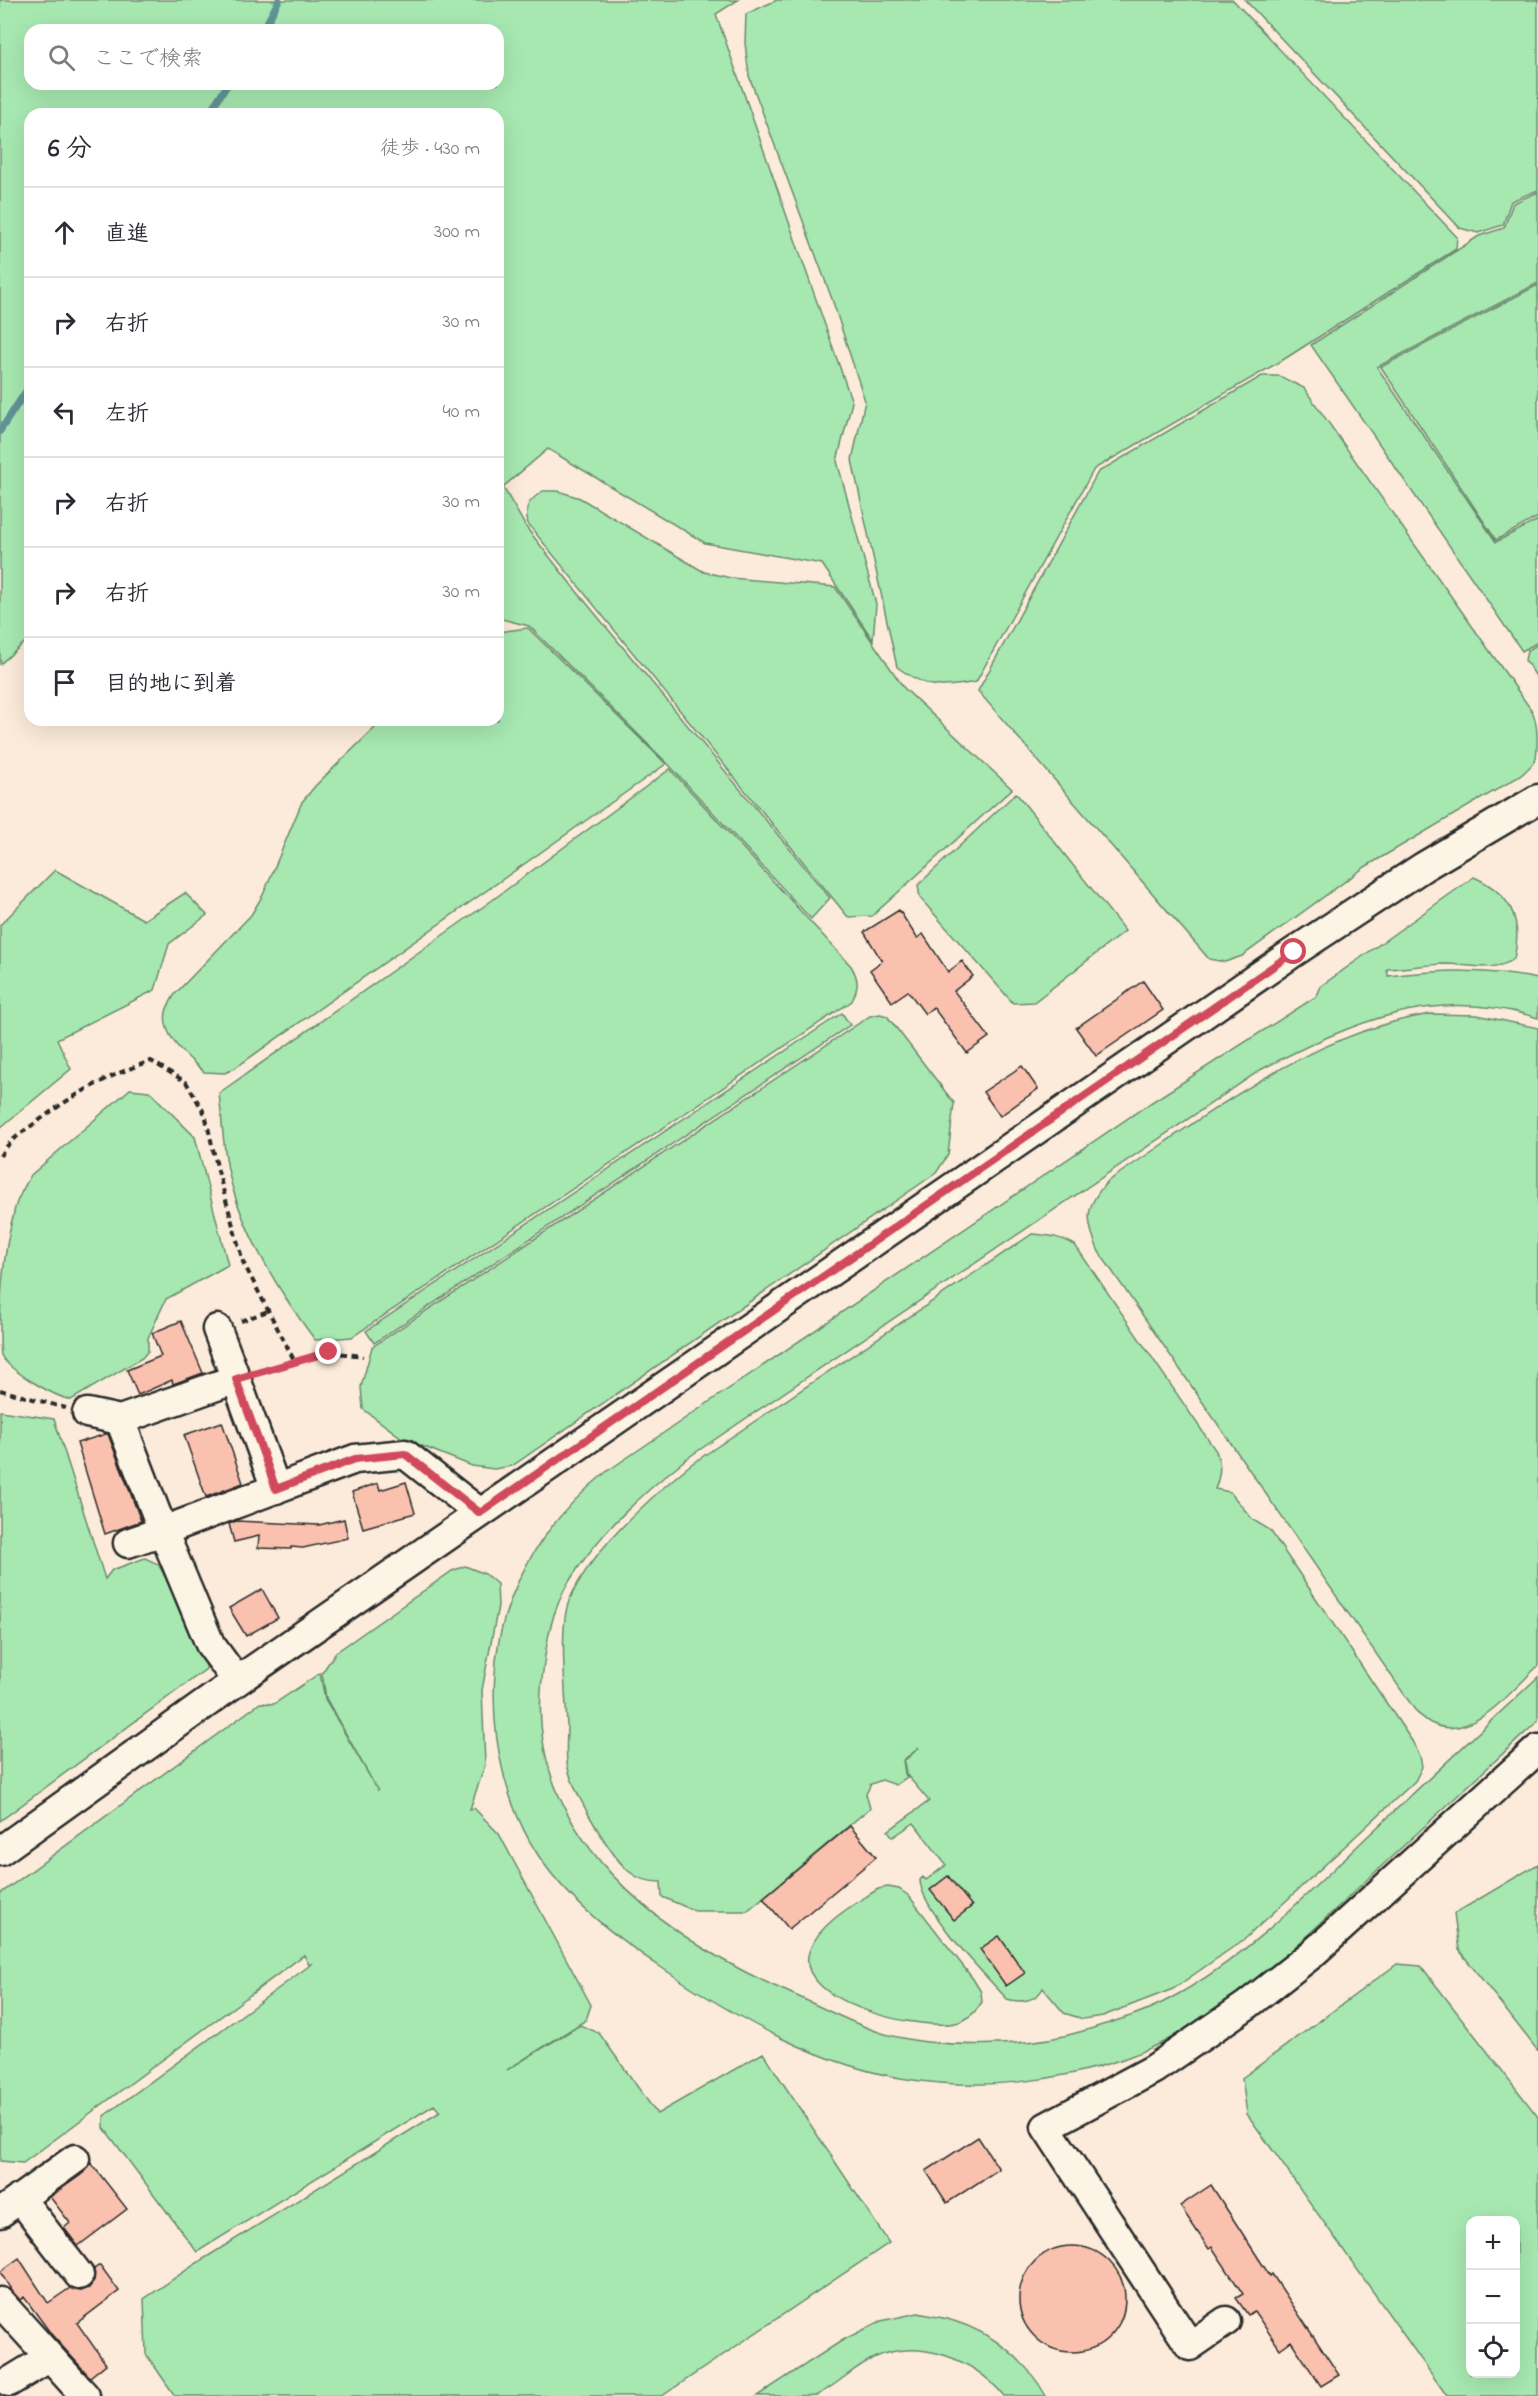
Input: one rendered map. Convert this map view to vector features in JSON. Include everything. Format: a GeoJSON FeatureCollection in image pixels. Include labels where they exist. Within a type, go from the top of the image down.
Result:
{"type":"FeatureCollection","features":[{"type":"Feature","properties":{"kind":"street"},"geometry":{"type":"LineString","coordinates":[[0,1851],[237,1681],[1294,952],[1423,867],[1538,799]]}},
{"type":"Feature","properties":{"kind":"street"},"geometry":{"type":"LineString","coordinates":[[217,1329],[276,1489]]}},
{"type":"Feature","properties":{"kind":"street"},"geometry":{"type":"LineString","coordinates":[[87,1413],[120,1420],[236,1379]]}},
{"type":"Feature","properties":{"kind":"street"},"geometry":{"type":"LineString","coordinates":[[120,1420],[210,1644],[237,1681]]}},
{"type":"Feature","properties":{"kind":"street"},"geometry":{"type":"LineString","coordinates":[[128,1543],[355,1459],[405,1454],[480,1513]]}},
{"type":"Feature","properties":{"kind":"street"},"geometry":{"type":"LineString","coordinates":[[1226,2321],[1190,2346],[1046,2127],[1154,2069],[1247,2005],[1312,1954],[1538,1749]]}},
{"type":"Feature","properties":{"kind":"street"},"geometry":{"type":"LineString","coordinates":[[75,2159],[10,2206],[79,2275]]}},
{"type":"Feature","properties":{"kind":"street"},"geometry":{"type":"LineString","coordinates":[[0,2302],[85,2396]]}},
{"type":"Feature","properties":{"kind":"street"},"geometry":{"type":"LineString","coordinates":[[9,2382],[50,2357]]}},
{"type":"Feature","properties":{"kind":"path"},"geometry":{"type":"LineString","coordinates":[[0,1156],[8,1143],[63,1102],[119,1072],[152,1061],[186,1082],[205,1114],[243,1262],[295,1362]]}},
{"type":"Feature","properties":{"kind":"path"},"geometry":{"type":"LineString","coordinates":[[236,1379],[329,1352],[363,1356]]}},
{"type":"Feature","properties":{"kind":"path"},"geometry":{"type":"LineString","coordinates":[[0,1390],[87,1413]]}},
{"type":"Feature","properties":{"kind":"green space"},"geometry":{"type":"Polygon","coordinates":[[[0,0],[738,0],[716,14],[852,402],[837,461],[876,604],[873,640],[822,564],[705,543],[548,449],[504,486],[504,108],[24,108],[24,643],[0,664],[0,0]]]}},
{"type":"Feature","properties":{"kind":"green space"},"geometry":{"type":"Polygon","coordinates":[[[777,0],[1233,0],[1457,237],[1456,249],[1286,358],[1094,469],[976,682],[943,686],[926,683],[897,667],[852,460],[865,401],[832,299],[749,76],[745,43],[746,14],[777,0]]]}},
{"type":"Feature","properties":{"kind":"green space"},"geometry":{"type":"Polygon","coordinates":[[[1245,0],[1538,0],[1538,190],[1511,201],[1503,225],[1478,233],[1460,228],[1245,0]]]}},
{"type":"Feature","properties":{"kind":"green space"},"geometry":{"type":"Polygon","coordinates":[[[1538,192],[1538,283],[1377,367],[1496,542],[1538,520],[1538,642],[1522,651],[1311,345],[1479,236],[1504,228],[1513,203],[1538,192]]]}},
{"type":"Feature","properties":{"kind":"green space"},"geometry":{"type":"Polygon","coordinates":[[[1538,285],[1538,517],[1496,540],[1381,367],[1538,285]]]}},
{"type":"Feature","properties":{"kind":"green space"},"geometry":{"type":"Polygon","coordinates":[[[1262,376],[1279,376],[1304,388],[1532,711],[1537,746],[1535,761],[1520,776],[1365,867],[1242,956],[1225,962],[1209,959],[978,691],[1098,472],[1262,376]]]}},
{"type":"Feature","properties":{"kind":"green space"},"geometry":{"type":"Polygon","coordinates":[[[504,489],[526,527],[574,588],[830,898],[811,919],[669,765],[529,626],[504,620],[504,489]]]}},
{"type":"Feature","properties":{"kind":"green space"},"geometry":{"type":"Polygon","coordinates":[[[543,491],[558,491],[580,498],[704,572],[731,578],[835,587],[904,688],[1012,789],[872,916],[848,917],[528,524],[528,504],[543,491]]]}},
{"type":"Feature","properties":{"kind":"green space"},"geometry":{"type":"Polygon","coordinates":[[[528,628],[666,764],[235,1068],[225,1073],[204,1072],[177,1046],[172,1038],[166,1021],[167,1010],[175,994],[251,915],[263,895],[302,802],[316,785],[377,726],[504,726],[504,631],[528,628]]]}},
{"type":"Feature","properties":{"kind":"green space"},"geometry":{"type":"Polygon","coordinates":[[[1538,644],[1538,679],[1525,660],[1527,651],[1538,644]]]}},
{"type":"Feature","properties":{"kind":"green space"},"geometry":{"type":"Polygon","coordinates":[[[670,769],[851,966],[857,983],[852,1001],[352,1337],[315,1340],[276,1282],[243,1218],[227,1164],[219,1093],[487,904],[670,769]]]}},
{"type":"Feature","properties":{"kind":"green space"},"geometry":{"type":"Polygon","coordinates":[[[1016,793],[1125,931],[1034,1002],[1013,1003],[920,898],[918,885],[1016,793]]]}},
{"type":"Feature","properties":{"kind":"green space"},"geometry":{"type":"Polygon","coordinates":[[[55,870],[144,920],[185,893],[207,915],[169,944],[155,990],[57,1039],[71,1069],[0,1128],[0,925],[55,870]]]}},
{"type":"Feature","properties":{"kind":"green space"},"geometry":{"type":"Polygon","coordinates":[[[1474,877],[1497,891],[1511,909],[1517,932],[1514,959],[1489,967],[1444,964],[1387,969],[1388,976],[1463,971],[1518,975],[1538,979],[1538,1018],[1500,1009],[1464,1005],[1429,1007],[1362,1024],[1262,1069],[686,1459],[638,1500],[608,1530],[582,1562],[564,1591],[550,1628],[545,1653],[542,1679],[542,1735],[555,1786],[579,1832],[611,1874],[651,1911],[695,1943],[742,1970],[873,2030],[907,2039],[984,2044],[1037,2041],[1061,2037],[1129,2017],[1173,1997],[1227,1963],[1276,1923],[1538,1677],[1538,1721],[1305,1938],[1250,1986],[1190,2028],[1157,2045],[1123,2059],[1072,2073],[1019,2082],[939,2083],[879,2074],[846,2064],[782,2038],[720,2005],[647,1958],[603,1925],[575,1900],[551,1873],[523,1828],[505,1778],[495,1726],[495,1673],[506,1614],[529,1561],[563,1513],[606,1472],[1152,1102],[1317,996],[1321,986],[1474,877]]]}},
{"type":"Feature","properties":{"kind":"green space"},"geometry":{"type":"Polygon","coordinates":[[[842,1013],[850,1025],[374,1343],[366,1331],[842,1013]]]}},
{"type":"Feature","properties":{"kind":"green space"},"geometry":{"type":"Polygon","coordinates":[[[880,1014],[887,1016],[954,1103],[948,1155],[936,1173],[512,1466],[494,1469],[472,1466],[402,1438],[363,1409],[361,1387],[372,1347],[870,1016],[880,1014]]]}},
{"type":"Feature","properties":{"kind":"green space"},"geometry":{"type":"Polygon","coordinates":[[[1430,1014],[1477,1015],[1538,1028],[1538,1666],[1504,1700],[1477,1720],[1448,1728],[1431,1723],[1417,1713],[1099,1252],[1089,1222],[1094,1199],[1108,1181],[1261,1080],[1342,1039],[1385,1024],[1430,1014]]]}},
{"type":"Feature","properties":{"kind":"green space"},"geometry":{"type":"Polygon","coordinates":[[[130,1089],[149,1091],[195,1137],[228,1265],[166,1299],[148,1338],[148,1351],[142,1358],[71,1400],[54,1394],[33,1382],[13,1368],[1,1355],[1,1302],[8,1239],[16,1204],[31,1175],[130,1089]]]}},
{"type":"Feature","properties":{"kind":"green space"},"geometry":{"type":"Polygon","coordinates":[[[1032,1234],[1055,1237],[1075,1245],[1216,1451],[1220,1470],[1215,1489],[1230,1492],[1253,1520],[1270,1530],[1412,1741],[1420,1756],[1422,1767],[1415,1781],[1246,1938],[1173,1989],[1103,2016],[1083,2019],[1064,2013],[1043,1988],[1032,1999],[1017,2001],[1007,1999],[970,1959],[931,1908],[923,1893],[920,1880],[923,1877],[926,1880],[946,1865],[914,1823],[893,1837],[888,1831],[929,1801],[906,1774],[904,1761],[919,1748],[903,1760],[905,1774],[907,1777],[896,1785],[882,1780],[871,1784],[866,1794],[870,1808],[747,1911],[695,1911],[662,1897],[661,1882],[645,1880],[631,1873],[614,1854],[594,1824],[572,1779],[567,1758],[563,1647],[565,1616],[577,1585],[604,1547],[639,1510],[690,1465],[1032,1234]]]}},
{"type":"Feature","properties":{"kind":"green space"},"geometry":{"type":"Polygon","coordinates":[[[0,1411],[54,1419],[105,1579],[112,1570],[145,1558],[158,1564],[207,1652],[206,1669],[0,1821],[0,1411]]]}},
{"type":"Feature","properties":{"kind":"green space"},"geometry":{"type":"Polygon","coordinates":[[[465,1566],[485,1574],[497,1584],[498,1606],[482,1690],[485,1765],[470,1809],[474,1808],[499,1834],[591,2005],[586,2020],[507,2070],[580,2025],[599,2033],[657,2114],[763,2053],[889,2243],[662,2396],[175,2396],[146,2354],[144,2299],[197,2263],[440,2112],[434,2105],[197,2252],[104,2128],[104,2116],[313,1963],[309,1965],[304,1955],[23,2163],[0,2161],[0,1894],[260,1703],[274,1704],[320,1673],[325,1699],[378,1791],[326,1698],[322,1673],[335,1653],[452,1571],[465,1566]]]}},
{"type":"Feature","properties":{"kind":"green space"},"geometry":{"type":"Polygon","coordinates":[[[1538,1864],[1538,2051],[1459,1950],[1454,1914],[1538,1864]]]}},
{"type":"Feature","properties":{"kind":"green space"},"geometry":{"type":"Polygon","coordinates":[[[888,1887],[899,1889],[909,1896],[981,1992],[982,2002],[962,2021],[945,2024],[921,2023],[865,2010],[839,1999],[820,1985],[809,1968],[810,1949],[822,1930],[859,1901],[878,1889],[888,1887]]]}},
{"type":"Feature","properties":{"kind":"green space"},"geometry":{"type":"Polygon","coordinates":[[[1397,1964],[1421,1966],[1538,2117],[1538,2396],[1447,2396],[1247,2114],[1242,2078],[1397,1964]]]}},
{"type":"Feature","properties":{"kind":"green space"},"geometry":{"type":"Polygon","coordinates":[[[918,2313],[945,2318],[968,2326],[995,2341],[1019,2360],[1046,2396],[1004,2396],[992,2383],[962,2362],[928,2351],[910,2350],[876,2357],[817,2395],[757,2396],[843,2340],[881,2321],[918,2313]]]}},
{"type":"Feature","properties":{"kind":"building"},"geometry":{"type":"Polygon","coordinates":[[[899,910],[917,938],[923,934],[948,972],[962,961],[973,976],[954,991],[989,1037],[967,1053],[933,1007],[925,1014],[908,991],[892,1002],[870,970],[882,961],[864,932],[899,910]]]}},
{"type":"Feature","properties":{"kind":"building"},"geometry":{"type":"Polygon","coordinates":[[[1143,981],[1163,1010],[1096,1056],[1076,1028],[1143,981]]]}},
{"type":"Feature","properties":{"kind":"building"},"geometry":{"type":"Polygon","coordinates":[[[1022,1066],[1038,1089],[1000,1116],[983,1092],[1022,1066]]]}},
{"type":"Feature","properties":{"kind":"building"},"geometry":{"type":"Polygon","coordinates":[[[181,1321],[203,1373],[173,1384],[172,1380],[138,1395],[127,1370],[161,1356],[152,1333],[181,1321]]]}},
{"type":"Feature","properties":{"kind":"building"},"geometry":{"type":"Polygon","coordinates":[[[222,1422],[243,1483],[206,1497],[184,1435],[222,1422]]]}},
{"type":"Feature","properties":{"kind":"building"},"geometry":{"type":"Polygon","coordinates":[[[108,1434],[141,1521],[105,1534],[77,1443],[108,1434]]]}},
{"type":"Feature","properties":{"kind":"building"},"geometry":{"type":"Polygon","coordinates":[[[406,1482],[415,1513],[363,1528],[352,1492],[378,1483],[380,1490],[406,1482]]]}},
{"type":"Feature","properties":{"kind":"building"},"geometry":{"type":"Polygon","coordinates":[[[344,1519],[348,1538],[303,1548],[291,1547],[291,1549],[258,1548],[259,1536],[234,1542],[229,1524],[236,1521],[319,1525],[344,1519]]]}},
{"type":"Feature","properties":{"kind":"building"},"geometry":{"type":"Polygon","coordinates":[[[262,1589],[278,1618],[246,1636],[229,1608],[262,1589]]]}},
{"type":"Feature","properties":{"kind":"building"},"geometry":{"type":"Polygon","coordinates":[[[850,1826],[876,1857],[789,1929],[763,1898],[850,1826]]]}},
{"type":"Feature","properties":{"kind":"building"},"geometry":{"type":"Polygon","coordinates":[[[948,1876],[972,1906],[954,1920],[930,1890],[948,1876]]]}},
{"type":"Feature","properties":{"kind":"building"},"geometry":{"type":"Polygon","coordinates":[[[999,1936],[1025,1973],[1006,1986],[980,1949],[999,1936]]]}},
{"type":"Feature","properties":{"kind":"building"},"geometry":{"type":"Polygon","coordinates":[[[978,2137],[999,2169],[947,2203],[926,2171],[978,2137]]]}},
{"type":"Feature","properties":{"kind":"building"},"geometry":{"type":"Polygon","coordinates":[[[91,2163],[127,2209],[78,2246],[64,2228],[70,2223],[50,2197],[85,2172],[91,2163]]]}},
{"type":"Feature","properties":{"kind":"building"},"geometry":{"type":"Polygon","coordinates":[[[1211,2185],[1270,2276],[1272,2274],[1339,2375],[1321,2386],[1291,2341],[1280,2349],[1254,2311],[1248,2315],[1236,2298],[1243,2294],[1212,2247],[1209,2249],[1180,2206],[1211,2185]]]}},
{"type":"Feature","properties":{"kind":"building"},"geometry":{"type":"Polygon","coordinates":[[[1072,2246],[1092,2250],[1109,2262],[1121,2279],[1125,2299],[1121,2319],[1109,2336],[1092,2348],[1072,2352],[1052,2348],[1035,2336],[1023,2319],[1019,2299],[1023,2279],[1035,2262],[1052,2250],[1072,2246]]]}},
{"type":"Feature","properties":{"kind":"building"},"geometry":{"type":"Polygon","coordinates":[[[19,2258],[48,2303],[70,2288],[81,2291],[89,2288],[94,2281],[94,2269],[100,2265],[119,2291],[77,2323],[106,2364],[90,2377],[52,2335],[24,2297],[20,2300],[12,2291],[0,2272],[19,2258]]]}},
{"type":"Feature","properties":{"kind":"waterway"},"geometry":{"type":"LineString","coordinates":[[266,24],[279,0]]}},
{"type":"Feature","properties":{"kind":"waterway"},"geometry":{"type":"LineString","coordinates":[[212,108],[224,90]]}},
{"type":"Feature","properties":{"kind":"waterway"},"geometry":{"type":"LineString","coordinates":[[0,431],[24,394]]}},
{"type":"Feature","properties":{"kind":"route"},"geometry":{"type":"LineString","coordinates":[[329,1352],[236,1379],[276,1489],[355,1459],[405,1454],[480,1513],[1294,952]]}}]}
